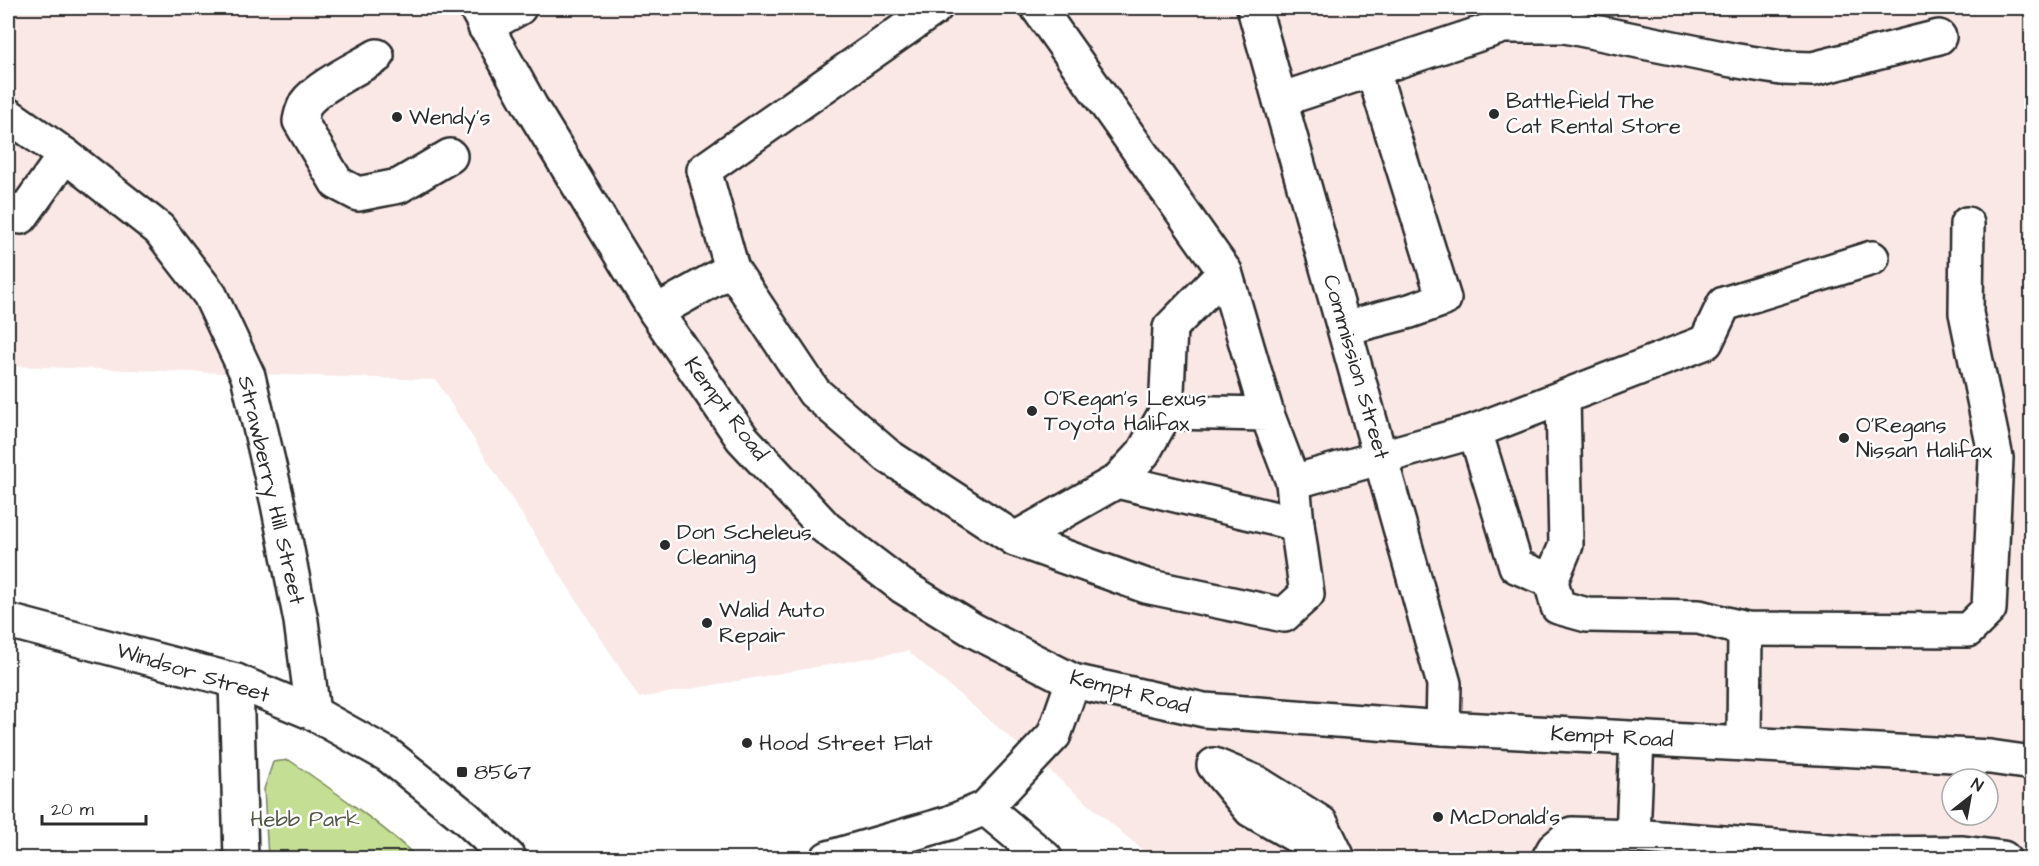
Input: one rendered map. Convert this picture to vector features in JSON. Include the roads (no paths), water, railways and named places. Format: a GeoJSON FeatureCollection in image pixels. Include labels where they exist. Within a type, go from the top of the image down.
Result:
{"type":"FeatureCollection","features":[{"type":"Feature","properties":{"kind":"street"},"geometry":{"type":"LineString","coordinates":[[481,17],[519,8]]}},
{"type":"Feature","properties":{"kind":"street"},"geometry":{"type":"LineString","coordinates":[[934,8],[704,170],[732,269],[814,393],[888,456],[1015,539],[1146,586],[1284,615],[1307,594],[1293,483],[1267,414],[1225,272],[1038,8]]}},
{"type":"Feature","properties":{"kind":"street","name":"Commission Street"},"geometry":{"type":"LineString","coordinates":[[1254,8],[1444,684],[1443,728]]}},
{"type":"Feature","properties":{"kind":"street","name":"Kempt Road"},"geometry":{"type":"LineString","coordinates":[[481,17],[531,107],[656,312],[742,438],[826,528],[902,586],[973,630],[1073,681],[1204,710],[1443,728],[1990,757],[2031,763]]}},
{"type":"Feature","properties":{"kind":"street"},"geometry":{"type":"LineString","coordinates":[[1280,100],[1503,26],[1565,26],[1732,60],[1781,68],[1813,69],[1939,37]]}},
{"type":"Feature","properties":{"kind":"street"},"geometry":{"type":"LineString","coordinates":[[377,57],[317,92],[307,102],[302,113],[300,121],[337,183],[358,194],[399,186],[450,156]]}},
{"type":"Feature","properties":{"kind":"street"},"geometry":{"type":"LineString","coordinates":[[1345,328],[1410,311],[1444,299],[1373,71]]}},
{"type":"Feature","properties":{"kind":"street","name":"Strawberry Hill Street"},"geometry":{"type":"LineString","coordinates":[[8,115],[65,155],[159,229],[210,295],[248,376],[278,504],[300,621],[313,713]]}},
{"type":"Feature","properties":{"kind":"street"},"geometry":{"type":"LineString","coordinates":[[8,208],[21,217],[65,155]]}},
{"type":"Feature","properties":{"kind":"street"},"geometry":{"type":"LineString","coordinates":[[1563,398],[1566,545],[1551,581],[1558,607],[1587,615],[1699,617],[1745,629],[1968,630],[1989,609],[1996,458],[1966,313],[1967,224]]}},
{"type":"Feature","properties":{"kind":"street"},"geometry":{"type":"LineString","coordinates":[[1293,483],[1475,431],[1563,398],[1706,342],[1724,304],[1872,258]]}},
{"type":"Feature","properties":{"kind":"street"},"geometry":{"type":"LineString","coordinates":[[656,312],[732,269]]}},
{"type":"Feature","properties":{"kind":"street"},"geometry":{"type":"LineString","coordinates":[[1015,539],[1117,481],[1143,453],[1166,412],[1170,328],[1225,272]]}},
{"type":"Feature","properties":{"kind":"street"},"geometry":{"type":"LineString","coordinates":[[1166,412],[1267,414]]}},
{"type":"Feature","properties":{"kind":"street"},"geometry":{"type":"LineString","coordinates":[[1475,431],[1516,566],[1551,581]]}},
{"type":"Feature","properties":{"kind":"street"},"geometry":{"type":"LineString","coordinates":[[1117,481],[1297,524]]}},
{"type":"Feature","properties":{"kind":"street","name":"Windsor Street"},"geometry":{"type":"LineString","coordinates":[[8,621],[236,681],[313,713],[388,755],[465,817],[509,858]]}},
{"type":"Feature","properties":{"kind":"street"},"geometry":{"type":"LineString","coordinates":[[1744,743],[1745,629]]}},
{"type":"Feature","properties":{"kind":"street"},"geometry":{"type":"LineString","coordinates":[[236,681],[241,858]]}},
{"type":"Feature","properties":{"kind":"street"},"geometry":{"type":"LineString","coordinates":[[828,858],[949,823],[985,808],[1054,735],[1073,681]]}},
{"type":"Feature","properties":{"kind":"street"},"geometry":{"type":"LineString","coordinates":[[1633,836],[1637,739]]}},
{"type":"Feature","properties":{"kind":"street"},"geometry":{"type":"LineString","coordinates":[[985,808],[1045,858]]}},
{"type":"Feature","properties":{"kind":"street"},"geometry":{"type":"LineString","coordinates":[[1549,858],[1554,849],[1572,834],[1633,836],[1708,850],[1869,854],[1963,853],[2003,858]]}},
{"type":"Feature","properties":{"kind":"place","name":"Battlefield The Cat Rental Store"},"geometry":{"type":"Point","coordinates":[1494,114]}},
{"type":"Feature","properties":{"kind":"place","name":"Wendy's"},"geometry":{"type":"Point","coordinates":[397,117]}},
{"type":"Feature","properties":{"kind":"place","name":"O'Regan's Lexus Toyota Halifax"},"geometry":{"type":"Point","coordinates":[1032,411]}},
{"type":"Feature","properties":{"kind":"place","name":"O'Regans Nissan Halifax"},"geometry":{"type":"Point","coordinates":[1844,438]}},
{"type":"Feature","properties":{"kind":"place","name":"Don Scheleus Cleaning"},"geometry":{"type":"Point","coordinates":[665,545]}},
{"type":"Feature","properties":{"kind":"place","name":"Walid Auto Repair"},"geometry":{"type":"Point","coordinates":[707,623]}},
{"type":"Feature","properties":{"kind":"place","name":"Hood Street Flat"},"geometry":{"type":"Point","coordinates":[747,743]}},
{"type":"Feature","properties":{"kind":"place","name":"8567"},"geometry":{"type":"Point","coordinates":[462,772]}},
{"type":"Feature","properties":{"kind":"place","name":"McDonald's"},"geometry":{"type":"Point","coordinates":[1438,817]}},
{"type":"Feature","properties":{"kind":"park label","name":"Hebb Park"},"geometry":{"type":"Point","coordinates":[305,819]}}]}
